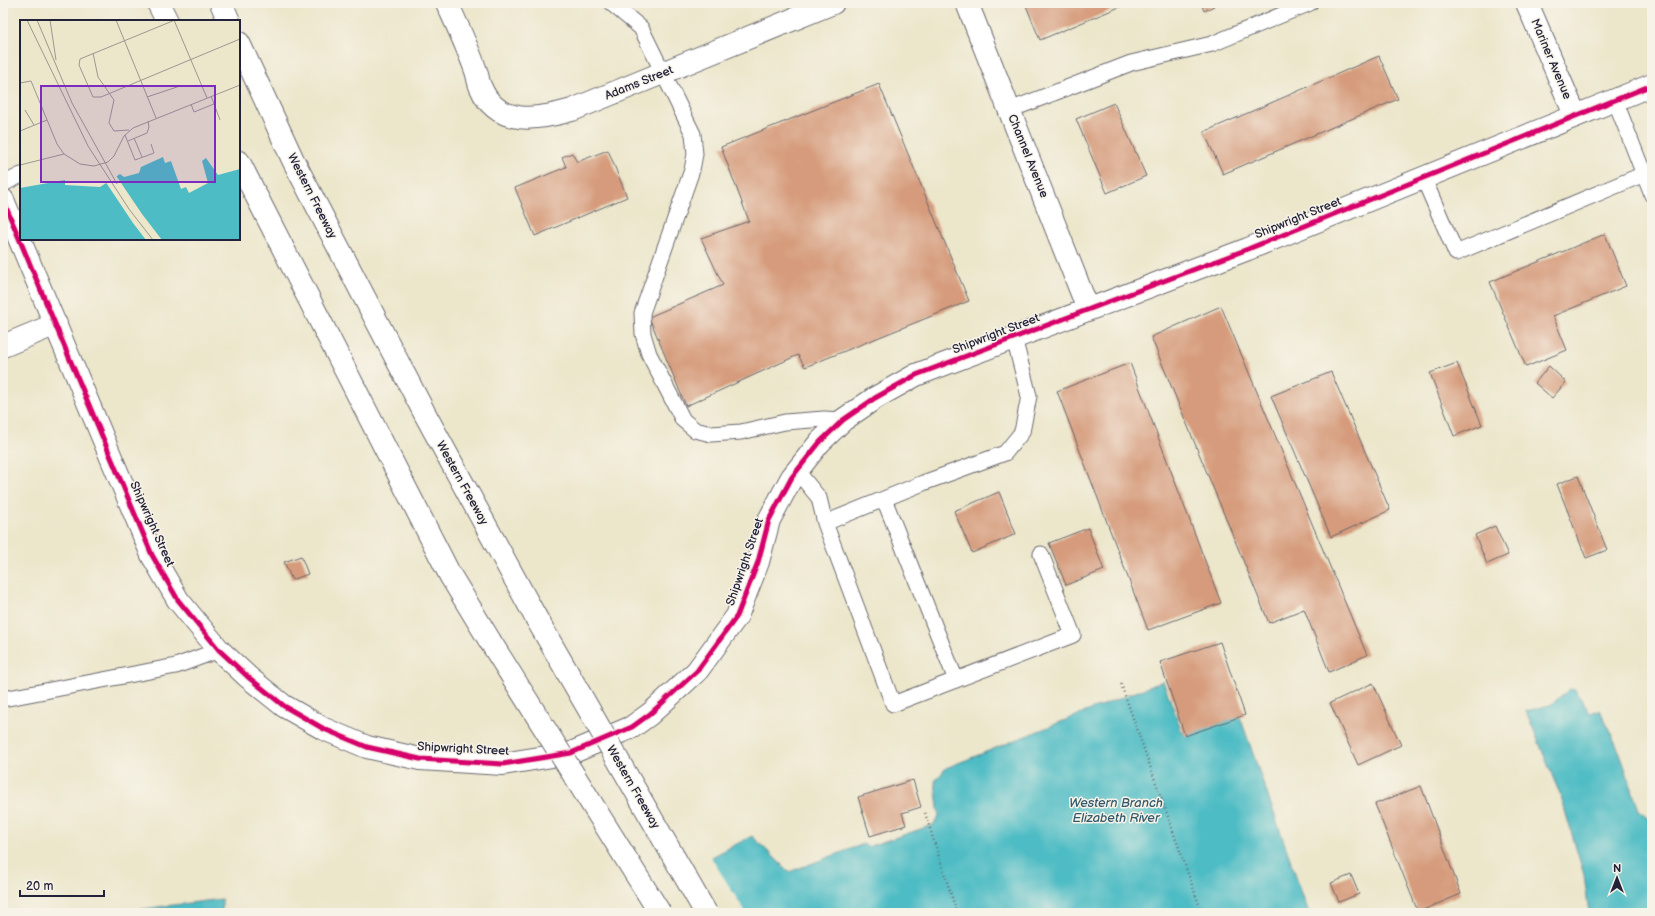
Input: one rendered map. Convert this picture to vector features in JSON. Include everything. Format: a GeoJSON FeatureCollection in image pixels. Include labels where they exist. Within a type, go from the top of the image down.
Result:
{"type":"FeatureCollection","features":[{"type":"Feature","properties":{"kind":"main road"},"geometry":{"type":"LineString","coordinates":[[158,3],[166,20]]}},
{"type":"Feature","properties":{"kind":"main road"},"geometry":{"type":"LineString","coordinates":[[221,3],[229,20]]}},
{"type":"Feature","properties":{"kind":"main road","name":"Adams Street"},"geometry":{"type":"LineString","coordinates":[[447,3],[470,56],[481,88],[491,104],[506,114],[524,119],[547,117],[572,110],[833,3]]}},
{"type":"Feature","properties":{"kind":"main road","name":"Channel Avenue"},"geometry":{"type":"LineString","coordinates":[[967,3],[1088,309]]}},
{"type":"Feature","properties":{"kind":"main road","name":"Mariner Avenue"},"geometry":{"type":"LineString","coordinates":[[1527,3],[1575,115]]}},
{"type":"Feature","properties":{"kind":"main road","name":"Western Freeway"},"geometry":{"type":"LineString","coordinates":[[240,45],[297,167],[424,414],[535,616],[706,913]]}},
{"type":"Feature","properties":{"kind":"main road","name":"Shipwright Street"},"geometry":{"type":"LineString","coordinates":[[20,240],[152,555],[178,600],[219,650],[248,677],[284,706],[324,729],[367,747],[420,759],[503,764],[571,753],[632,727],[650,714],[697,671],[737,616],[758,562],[769,520],[797,471],[820,442],[843,420],[875,398],[916,375],[1248,249],[1652,85]]}},
{"type":"Feature","properties":{"kind":"main road"},"geometry":{"type":"LineString","coordinates":[[240,164],[450,575],[660,913]]}},
{"type":"Feature","properties":{"kind":"main road","name":"Shipwright Street"},"geometry":{"type":"LineString","coordinates":[[3,200],[20,240]]}},
{"type":"Feature","properties":{"kind":"main road"},"geometry":{"type":"LineString","coordinates":[[3,346],[56,324]]}},
{"type":"Feature","properties":{"kind":"lane"},"geometry":{"type":"LineString","coordinates":[[612,3],[641,28],[693,134],[695,154],[692,170],[642,313],[643,334],[649,354],[683,420],[695,430],[711,434],[741,432],[784,422],[824,419],[843,420]]}},
{"type":"Feature","properties":{"kind":"lane"},"geometry":{"type":"LineString","coordinates":[[1010,110],[1131,63],[1212,44],[1310,3]]}},
{"type":"Feature","properties":{"kind":"lane"},"geometry":{"type":"LineString","coordinates":[[1615,100],[1652,195]]}},
{"type":"Feature","properties":{"kind":"lane"},"geometry":{"type":"LineString","coordinates":[[1424,177],[1456,253],[1644,174]]}},
{"type":"Feature","properties":{"kind":"lane"},"geometry":{"type":"LineString","coordinates":[[3,184],[20,176]]}},
{"type":"Feature","properties":{"kind":"lane"},"geometry":{"type":"LineString","coordinates":[[825,523],[1005,453],[1022,432],[1029,396],[1014,338]]}},
{"type":"Feature","properties":{"kind":"lane"},"geometry":{"type":"LineString","coordinates":[[797,471],[819,498],[825,523],[893,704],[1073,635],[1041,554]]}},
{"type":"Feature","properties":{"kind":"lane"},"geometry":{"type":"LineString","coordinates":[[884,499],[956,680]]}},
{"type":"Feature","properties":{"kind":"lane"},"geometry":{"type":"LineString","coordinates":[[3,698],[176,666],[219,650]]}},
{"type":"Feature","properties":{"kind":"path"},"geometry":{"type":"LineString","coordinates":[[1121,684],[1202,913]]}},
{"type":"Feature","properties":{"kind":"path"},"geometry":{"type":"LineString","coordinates":[[925,814],[957,913]]}},
{"type":"Feature","properties":{"kind":"water","name":"Western Branch Elizabeth River"},"geometry":{"type":"Polygon","coordinates":[[[1163,681],[1182,732],[1238,711],[1309,913],[632,913],[706,860],[752,836],[789,872],[864,844],[867,847],[933,825],[939,817],[935,781],[946,768],[1163,681]]]}},
{"type":"Feature","properties":{"kind":"water"},"geometry":{"type":"Polygon","coordinates":[[[1570,689],[1575,690],[1590,713],[1600,710],[1620,753],[1639,810],[1652,822],[1652,913],[1589,913],[1584,875],[1561,797],[1526,711],[1550,705],[1570,689]]]}},
{"type":"Feature","properties":{"kind":"water"},"geometry":{"type":"Polygon","coordinates":[[[222,899],[222,913],[109,913],[222,899]]]}},
{"type":"Feature","properties":{"kind":"pier"},"geometry":{"type":"Polygon","coordinates":[[[710,856],[746,913],[630,913],[705,859],[710,856]]]}},
{"type":"Feature","properties":{"kind":"building"},"geometry":{"type":"Polygon","coordinates":[[[1025,3],[1129,3],[1040,40],[1025,3]]]}},
{"type":"Feature","properties":{"kind":"building"},"geometry":{"type":"Polygon","coordinates":[[[1201,3],[1212,3],[1214,6],[1204,11],[1201,3]]]}},
{"type":"Feature","properties":{"kind":"building"},"geometry":{"type":"Polygon","coordinates":[[[1379,56],[1398,99],[1223,174],[1204,132],[1379,56]]]}},
{"type":"Feature","properties":{"kind":"building"},"geometry":{"type":"Polygon","coordinates":[[[879,84],[969,301],[805,367],[798,355],[686,406],[649,317],[723,285],[701,238],[749,221],[721,147],[879,84]]]}},
{"type":"Feature","properties":{"kind":"building"},"geometry":{"type":"Polygon","coordinates":[[[1114,103],[1146,176],[1107,193],[1076,119],[1114,103]]]}},
{"type":"Feature","properties":{"kind":"building"},"geometry":{"type":"Polygon","coordinates":[[[608,150],[627,197],[535,236],[515,188],[566,167],[562,157],[572,153],[577,162],[608,150]]]}},
{"type":"Feature","properties":{"kind":"building"},"geometry":{"type":"Polygon","coordinates":[[[1605,234],[1626,286],[1553,316],[1567,350],[1526,367],[1490,282],[1605,234]]]}},
{"type":"Feature","properties":{"kind":"building"},"geometry":{"type":"Polygon","coordinates":[[[1221,306],[1367,655],[1329,672],[1304,609],[1269,623],[1151,337],[1221,306]]]}},
{"type":"Feature","properties":{"kind":"building"},"geometry":{"type":"Polygon","coordinates":[[[1130,363],[1221,603],[1148,630],[1057,391],[1130,363]]]}},
{"type":"Feature","properties":{"kind":"building"},"geometry":{"type":"Polygon","coordinates":[[[1457,363],[1482,425],[1454,436],[1430,373],[1457,363]]]}},
{"type":"Feature","properties":{"kind":"building"},"geometry":{"type":"Polygon","coordinates":[[[1549,366],[1566,382],[1552,398],[1535,383],[1549,366]]]}},
{"type":"Feature","properties":{"kind":"building"},"geometry":{"type":"Polygon","coordinates":[[[1331,372],[1390,510],[1331,537],[1271,396],[1331,372]]]}},
{"type":"Feature","properties":{"kind":"building"},"geometry":{"type":"Polygon","coordinates":[[[1578,476],[1607,550],[1586,558],[1557,484],[1578,476]]]}},
{"type":"Feature","properties":{"kind":"building"},"geometry":{"type":"Polygon","coordinates":[[[999,492],[1016,534],[972,553],[954,511],[999,492]]]}},
{"type":"Feature","properties":{"kind":"building"},"geometry":{"type":"Polygon","coordinates":[[[1495,526],[1508,555],[1487,564],[1475,535],[1495,526]]]}},
{"type":"Feature","properties":{"kind":"building"},"geometry":{"type":"Polygon","coordinates":[[[1088,528],[1104,570],[1066,585],[1049,543],[1088,528]]]}},
{"type":"Feature","properties":{"kind":"building"},"geometry":{"type":"Polygon","coordinates":[[[301,556],[308,574],[292,580],[284,562],[301,556]]]}},
{"type":"Feature","properties":{"kind":"building"},"geometry":{"type":"Polygon","coordinates":[[[1220,642],[1245,715],[1185,736],[1160,662],[1220,642]]]}},
{"type":"Feature","properties":{"kind":"building"},"geometry":{"type":"Polygon","coordinates":[[[1373,683],[1401,745],[1358,765],[1330,703],[1373,683]]]}},
{"type":"Feature","properties":{"kind":"building"},"geometry":{"type":"Polygon","coordinates":[[[913,780],[921,807],[902,813],[906,825],[870,836],[858,797],[913,780]]]}},
{"type":"Feature","properties":{"kind":"building"},"geometry":{"type":"Polygon","coordinates":[[[1421,786],[1461,894],[1418,912],[1375,804],[1421,786]]]}},
{"type":"Feature","properties":{"kind":"building"},"geometry":{"type":"Polygon","coordinates":[[[1351,875],[1359,894],[1339,902],[1331,883],[1351,875]]]}},
{"type":"Feature","properties":{"kind":"cycle path"},"geometry":{"type":"LineString","coordinates":[[3,200],[152,555],[178,600],[219,650],[248,677],[284,706],[324,729],[367,747],[420,759],[503,764],[571,753],[632,727],[650,714],[697,671],[737,616],[758,562],[769,520],[792,477],[820,442],[843,420],[875,398],[916,375],[1248,249],[1652,85]]}}]}
